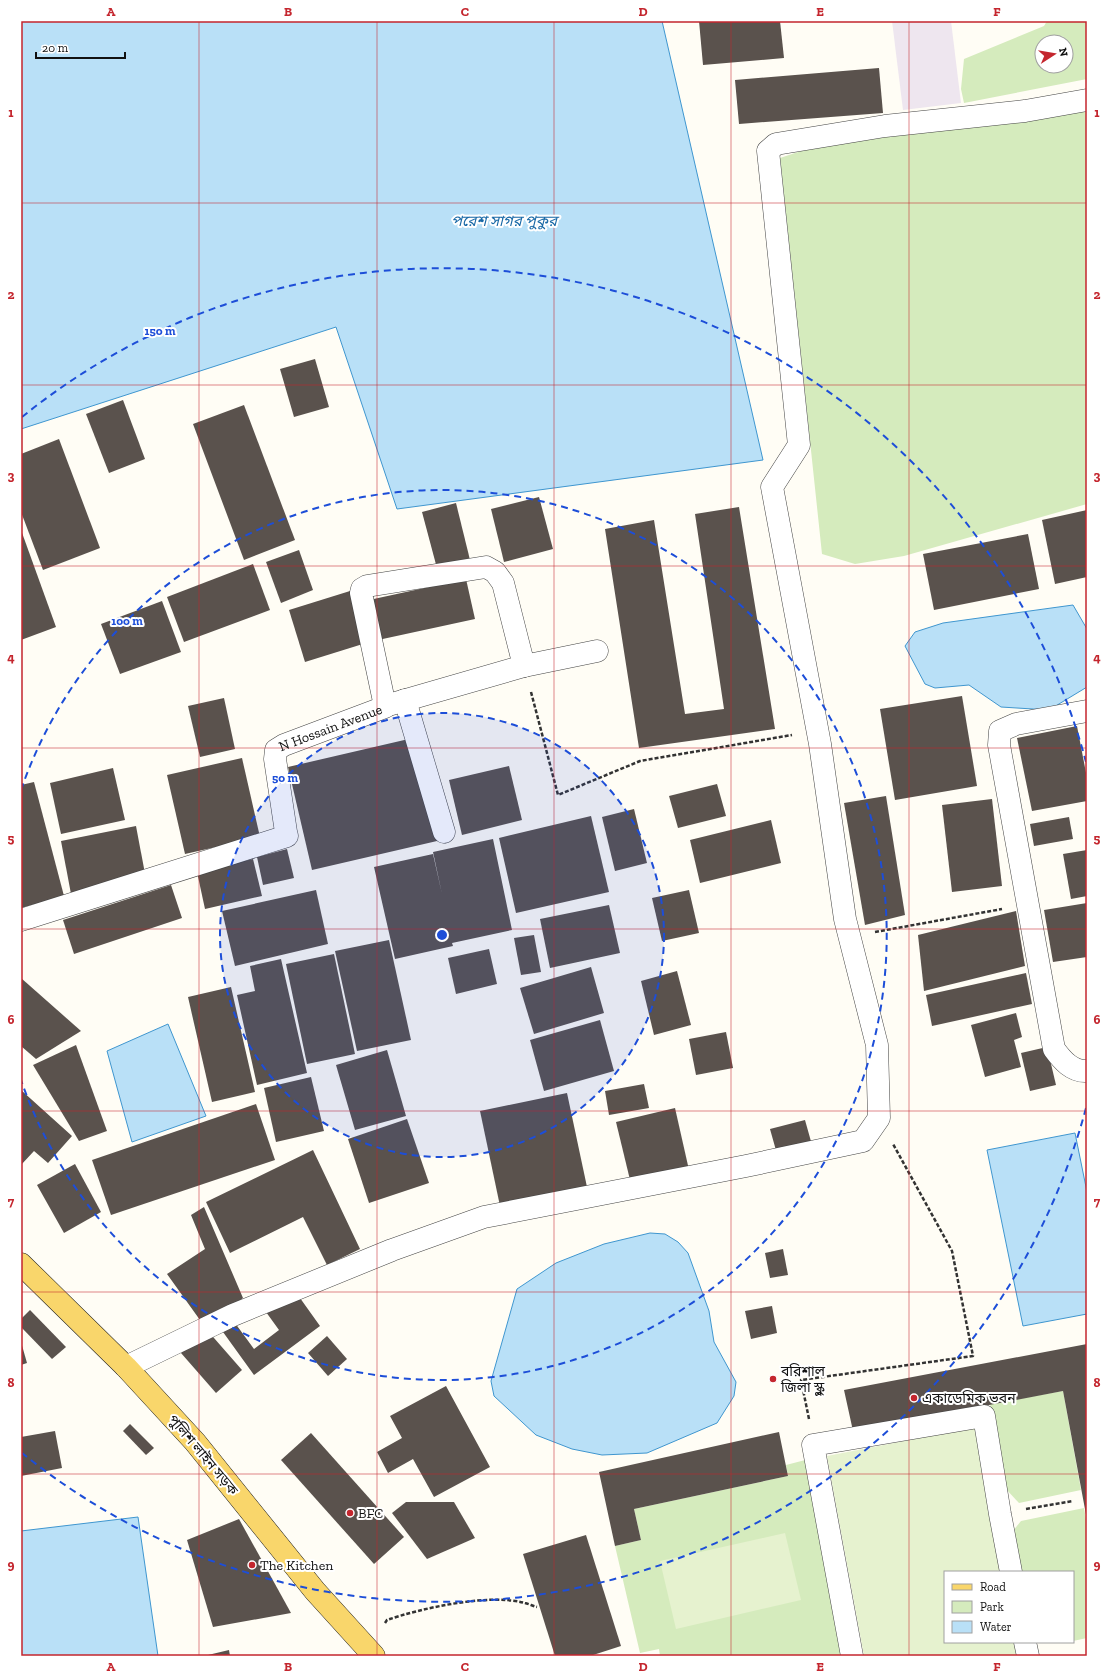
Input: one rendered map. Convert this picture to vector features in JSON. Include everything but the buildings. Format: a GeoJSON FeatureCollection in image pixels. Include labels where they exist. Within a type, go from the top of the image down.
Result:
{"type":"FeatureCollection","features":[{"type":"Feature","properties":{"kind":"main road","name":"পুলিশ লাইন সড়ক"},"geometry":{"type":"LineString","coordinates":[[21,1264],[126,1367],[195,1442],[315,1591],[374,1656]]}},
{"type":"Feature","properties":{"kind":"street"},"geometry":{"type":"LineString","coordinates":[[126,1367],[233,1315],[392,1250],[484,1217],[863,1141],[879,1118],[877,1044],[845,919],[818,731],[772,487],[799,445],[768,151],[776,144],[886,126],[1025,111],[1087,100]]}},
{"type":"Feature","properties":{"kind":"street"},"geometry":{"type":"LineString","coordinates":[[444,832],[395,703],[360,593],[366,586],[486,567],[491,569],[503,583],[524,666]]}},
{"type":"Feature","properties":{"kind":"street","name":"N Hossain Avenue"},"geometry":{"type":"LineString","coordinates":[[21,920],[284,838],[287,836],[275,759],[276,750],[284,745],[395,703],[524,666],[597,651]]}},
{"type":"Feature","properties":{"kind":"street"},"geometry":{"type":"LineString","coordinates":[[1087,711],[1016,724],[1000,730],[999,745],[1054,1049],[1065,1064],[1082,1072],[1087,1071]]}},
{"type":"Feature","properties":{"kind":"street"},"geometry":{"type":"LineString","coordinates":[[852,1656],[814,1445],[984,1416],[1011,1571]]}},
{"type":"Feature","properties":{"kind":"street"},"geometry":{"type":"LineString","coordinates":[[1025,1643],[1028,1656]]}},
{"type":"Feature","properties":{"kind":"path"},"geometry":{"type":"LineString","coordinates":[[524,666],[558,795],[640,761],[818,731]]}},
{"type":"Feature","properties":{"kind":"path"},"geometry":{"type":"LineString","coordinates":[[849,936],[1028,904]]}},
{"type":"Feature","properties":{"kind":"path"},"geometry":{"type":"LineString","coordinates":[[814,1445],[801,1380],[973,1356],[952,1251],[893,1143],[879,1108]]}},
{"type":"Feature","properties":{"kind":"path"},"geometry":{"type":"LineString","coordinates":[[1000,1514],[1073,1501]]}},
{"type":"Feature","properties":{"kind":"path"},"geometry":{"type":"LineString","coordinates":[[385,1623],[387,1620],[410,1612],[471,1602],[506,1600],[524,1602],[537,1607]]}},
{"type":"Feature","properties":{"kind":"shaded area"},"geometry":{"type":"Polygon","coordinates":[[[892,21],[951,21],[961,103],[903,110],[892,21]]]}},
{"type":"Feature","properties":{"kind":"green space"},"geometry":{"type":"Polygon","coordinates":[[[1047,21],[1087,21],[1087,79],[964,103],[961,89],[964,59],[1044,26],[1047,21]]]}},
{"type":"Feature","properties":{"kind":"green space"},"geometry":{"type":"Polygon","coordinates":[[[1087,108],[1087,504],[904,556],[855,564],[822,554],[780,158],[810,148],[965,128],[1087,108]]]}},
{"type":"Feature","properties":{"kind":"green space"},"geometry":{"type":"Polygon","coordinates":[[[1063,1391],[1081,1490],[1019,1503],[1005,1488],[990,1404],[1063,1391]]]}},
{"type":"Feature","properties":{"kind":"green space"},"geometry":{"type":"Polygon","coordinates":[[[976,1427],[1004,1571],[944,1571],[944,1643],[1018,1643],[1021,1656],[864,1656],[827,1456],[976,1427]]]}},
{"type":"Feature","properties":{"kind":"green space"},"geometry":{"type":"Polygon","coordinates":[[[813,1458],[847,1656],[660,1656],[659,1649],[640,1653],[615,1546],[641,1540],[634,1509],[788,1476],[786,1465],[813,1458]]]}},
{"type":"Feature","properties":{"kind":"green space"},"geometry":{"type":"Polygon","coordinates":[[[1084,1508],[1087,1525],[1087,1638],[1074,1641],[1074,1571],[1019,1571],[1012,1532],[1021,1521],[1084,1508]]]}},
{"type":"Feature","properties":{"kind":"green space"},"geometry":{"type":"Polygon","coordinates":[[[785,1533],[801,1600],[676,1629],[660,1561],[785,1533]]]}},
{"type":"Feature","properties":{"kind":"water","name":"পরেশ সাগর পুকুর"},"geometry":{"type":"Polygon","coordinates":[[[21,21],[662,21],[763,460],[397,509],[336,327],[21,429],[21,21]]]}},
{"type":"Feature","properties":{"kind":"water"},"geometry":{"type":"Polygon","coordinates":[[[1073,605],[1087,629],[1087,687],[1049,710],[1001,707],[969,685],[935,688],[925,684],[905,646],[915,632],[943,623],[1073,605]]]}},
{"type":"Feature","properties":{"kind":"water"},"geometry":{"type":"Polygon","coordinates":[[[168,1024],[206,1116],[132,1142],[107,1051],[168,1024]]]}},
{"type":"Feature","properties":{"kind":"water"},"geometry":{"type":"Polygon","coordinates":[[[1075,1133],[1087,1192],[1087,1314],[1023,1326],[987,1150],[1075,1133]]]}},
{"type":"Feature","properties":{"kind":"water"},"geometry":{"type":"Polygon","coordinates":[[[650,1233],[665,1234],[678,1242],[688,1253],[709,1311],[714,1342],[736,1382],[734,1396],[717,1423],[647,1453],[602,1455],[572,1449],[536,1435],[494,1396],[491,1381],[517,1289],[556,1263],[604,1244],[650,1233]]]}},
{"type":"Feature","properties":{"kind":"water"},"geometry":{"type":"Polygon","coordinates":[[[138,1517],[158,1656],[21,1656],[21,1531],[138,1517]]]}},
{"type":"Feature","properties":{"kind":"place","name":"বরিশাল জিলা স্কুল"},"geometry":{"type":"Point","coordinates":[773,1379]}},
{"type":"Feature","properties":{"kind":"place","name":"একাডেমিক ভবন"},"geometry":{"type":"Point","coordinates":[914,1398]}},
{"type":"Feature","properties":{"kind":"place","name":"BFC"},"geometry":{"type":"Point","coordinates":[350,1513]}},
{"type":"Feature","properties":{"kind":"place","name":"The Kitchen"},"geometry":{"type":"Point","coordinates":[252,1565]}}]}
